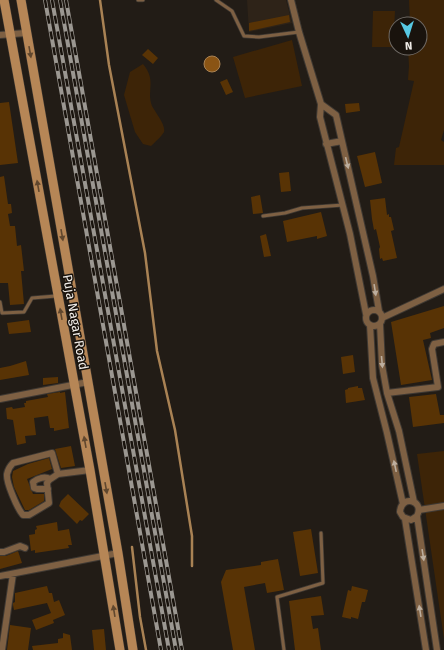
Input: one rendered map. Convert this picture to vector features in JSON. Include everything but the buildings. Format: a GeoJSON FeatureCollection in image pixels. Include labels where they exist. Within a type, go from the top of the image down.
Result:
{"type":"FeatureCollection","features":[{"type":"Feature","properties":{"kind":"street","name":"Puja Nagar Road"},"geometry":{"type":"LineString","coordinates":[[4,0],[90,470],[120,650]]}},
{"type":"Feature","properties":{"kind":"street","name":"Puja Nagar Road"},"geometry":{"type":"LineString","coordinates":[[21,0],[118,553],[133,650]]}},
{"type":"Feature","properties":{"kind":"street"},"geometry":{"type":"LineString","coordinates":[[291,0],[321,104],[320,117],[350,234],[366,314],[365,319],[370,325],[373,378],[403,504],[400,512],[405,519],[426,650]]}},
{"type":"Feature","properties":{"kind":"street"},"geometry":{"type":"LineString","coordinates":[[0,35],[26,33]]}},
{"type":"Feature","properties":{"kind":"street"},"geometry":{"type":"LineString","coordinates":[[321,104],[336,115],[373,276],[381,321],[382,365],[387,393],[399,430],[414,502],[417,504],[437,650]]}},
{"type":"Feature","properties":{"kind":"street"},"geometry":{"type":"LineString","coordinates":[[326,144],[342,141]]}},
{"type":"Feature","properties":{"kind":"street"},"geometry":{"type":"LineString","coordinates":[[350,234],[363,232]]}},
{"type":"Feature","properties":{"kind":"street"},"geometry":{"type":"LineString","coordinates":[[370,325],[375,326],[381,321],[444,289]]}},
{"type":"Feature","properties":{"kind":"street"},"geometry":{"type":"LineString","coordinates":[[366,314],[373,309],[379,311]]}},
{"type":"Feature","properties":{"kind":"street"},"geometry":{"type":"LineString","coordinates":[[387,393],[441,386],[432,349],[434,344],[444,342]]}},
{"type":"Feature","properties":{"kind":"street"},"geometry":{"type":"LineString","coordinates":[[0,399],[88,382]]}},
{"type":"Feature","properties":{"kind":"street"},"geometry":{"type":"LineString","coordinates":[[387,433],[399,430]]}},
{"type":"Feature","properties":{"kind":"street"},"geometry":{"type":"LineString","coordinates":[[58,474],[52,453],[10,465],[7,475],[8,483],[23,515],[29,515],[49,503],[48,483],[50,479],[58,474],[90,470]]}},
{"type":"Feature","properties":{"kind":"street"},"geometry":{"type":"LineString","coordinates":[[48,489],[34,488],[33,482],[36,479],[50,479]]}},
{"type":"Feature","properties":{"kind":"street"},"geometry":{"type":"LineString","coordinates":[[403,504],[408,501],[414,502]]}},
{"type":"Feature","properties":{"kind":"street"},"geometry":{"type":"LineString","coordinates":[[405,519],[411,520],[418,513],[444,506]]}},
{"type":"Feature","properties":{"kind":"street"},"geometry":{"type":"LineString","coordinates":[[0,552],[20,546],[25,548]]}},
{"type":"Feature","properties":{"kind":"street"},"geometry":{"type":"LineString","coordinates":[[0,576],[118,553]]}},
{"type":"Feature","properties":{"kind":"street"},"geometry":{"type":"LineString","coordinates":[[2,650],[13,574]]}},
{"type":"Feature","properties":{"kind":"lane"},"geometry":{"type":"LineString","coordinates":[[138,0],[143,0]]}},
{"type":"Feature","properties":{"kind":"lane"},"geometry":{"type":"LineString","coordinates":[[216,0],[232,11],[244,36],[259,37],[299,32]]}},
{"type":"Feature","properties":{"kind":"lane"},"geometry":{"type":"LineString","coordinates":[[264,216],[285,213],[302,208],[343,206]]}},
{"type":"Feature","properties":{"kind":"lane"},"geometry":{"type":"LineString","coordinates":[[0,302],[2,313],[24,312],[32,298],[58,296]]}},
{"type":"Feature","properties":{"kind":"lane"},"geometry":{"type":"LineString","coordinates":[[284,650],[277,597],[323,583],[321,533]]}},
{"type":"Feature","properties":{"kind":"shaded area"},"geometry":{"type":"Polygon","coordinates":[[[247,0],[286,0],[292,23],[249,32],[247,0]]]}},
{"type":"Feature","properties":{"kind":"shaded area"},"geometry":{"type":"Polygon","coordinates":[[[409,0],[444,0],[444,130],[441,140],[444,142],[444,165],[394,165],[396,148],[399,147],[414,81],[408,80],[408,56],[428,56],[428,16],[410,16],[409,0]]]}},
{"type":"Feature","properties":{"kind":"shaded area"},"geometry":{"type":"Polygon","coordinates":[[[373,11],[395,11],[395,16],[388,16],[388,47],[372,47],[373,11]]]}},
{"type":"Feature","properties":{"kind":"shaded area"},"geometry":{"type":"Polygon","coordinates":[[[292,40],[302,86],[245,98],[233,57],[292,40]]]}},
{"type":"Feature","properties":{"kind":"shaded area"},"geometry":{"type":"Polygon","coordinates":[[[212,56],[218,58],[220,64],[218,70],[212,72],[206,70],[204,64],[206,58],[212,56]]]}},
{"type":"Feature","properties":{"kind":"shaded area"},"geometry":{"type":"Polygon","coordinates":[[[143,64],[149,75],[150,100],[162,122],[164,129],[162,135],[151,146],[143,144],[135,132],[124,95],[130,72],[143,64]]]}},
{"type":"Feature","properties":{"kind":"shaded area"},"geometry":{"type":"Polygon","coordinates":[[[444,451],[444,639],[417,454],[444,451]]]}},
{"type":"Feature","properties":{"kind":"waterway"},"geometry":{"type":"LineString","coordinates":[[100,0],[109,65],[145,253],[157,351],[175,430],[192,536],[192,566]]}},
{"type":"Feature","properties":{"kind":"waterway"},"geometry":{"type":"LineString","coordinates":[[132,547],[140,617],[146,650]]}},
{"type":"Feature","properties":{"kind":"railway"},"geometry":{"type":"LineString","coordinates":[[45,0],[161,650]]}},
{"type":"Feature","properties":{"kind":"railway"},"geometry":{"type":"LineString","coordinates":[[52,0],[169,650]]}},
{"type":"Feature","properties":{"kind":"railway"},"geometry":{"type":"LineString","coordinates":[[60,0],[176,650]]}},
{"type":"Feature","properties":{"kind":"railway"},"geometry":{"type":"LineString","coordinates":[[66,0],[182,650]]}}]}
